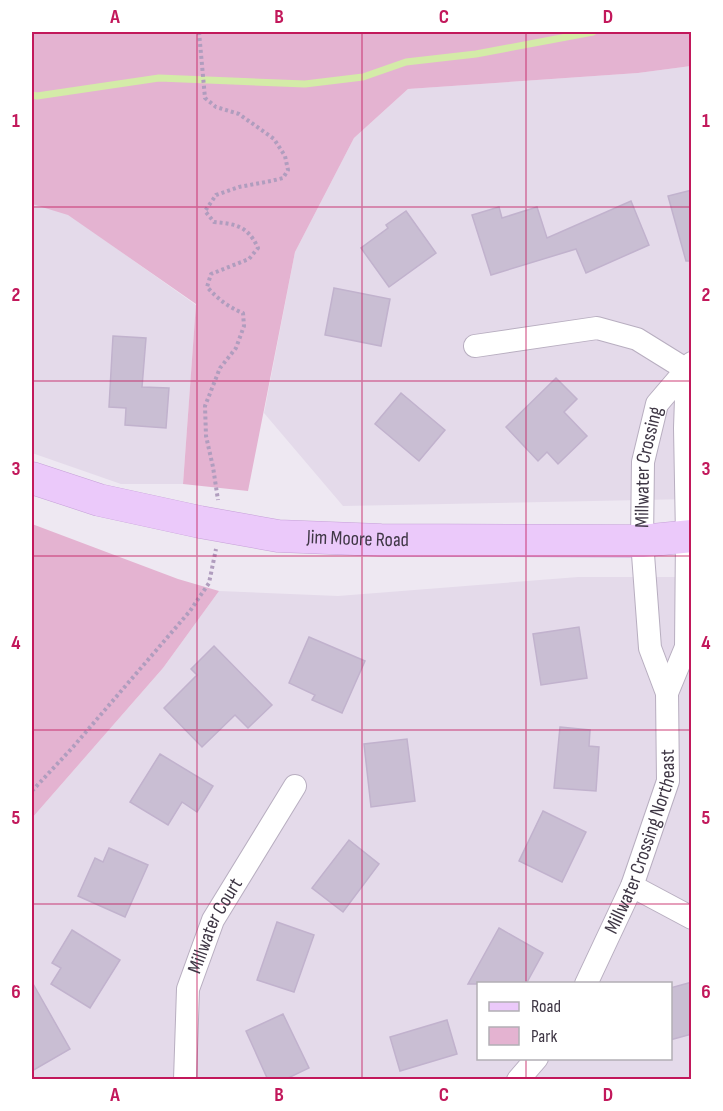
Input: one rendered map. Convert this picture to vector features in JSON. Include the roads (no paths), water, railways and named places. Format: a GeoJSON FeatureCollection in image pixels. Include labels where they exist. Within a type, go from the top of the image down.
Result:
{"type":"FeatureCollection","features":[{"type":"Feature","properties":{"kind":"street"},"geometry":{"type":"LineString","coordinates":[[475,346],[597,328],[637,339],[689,366]]}},
{"type":"Feature","properties":{"kind":"street","name":"Millwater Crossing"},"geometry":{"type":"LineString","coordinates":[[689,366],[685,428],[689,536]]}},
{"type":"Feature","properties":{"kind":"street","name":"Millwater Crossing"},"geometry":{"type":"LineString","coordinates":[[642,542],[643,462],[657,404],[689,366]]}},
{"type":"Feature","properties":{"kind":"street","name":"Jim Moore Road"},"geometry":{"type":"LineString","coordinates":[[32,478],[99,500],[278,536],[381,540],[642,542],[689,536]]}},
{"type":"Feature","properties":{"kind":"street","name":"Millwater Crossing Northeast"},"geometry":{"type":"LineString","coordinates":[[667,693],[686,647],[689,536]]}},
{"type":"Feature","properties":{"kind":"street","name":"Millwater Crossing Northeast"},"geometry":{"type":"LineString","coordinates":[[587,982],[632,886],[668,781],[667,693],[650,648],[642,542]]}},
{"type":"Feature","properties":{"kind":"street","name":"Millwater Court"},"geometry":{"type":"LineString","coordinates":[[185,1080],[188,989],[213,920],[295,786]]}},
{"type":"Feature","properties":{"kind":"street"},"geometry":{"type":"LineString","coordinates":[[632,886],[692,918]]}},
{"type":"Feature","properties":{"kind":"street"},"geometry":{"type":"LineString","coordinates":[[518,1080],[536,1060]]}},
{"type":"Feature","properties":{"kind":"waterway"},"geometry":{"type":"LineString","coordinates":[[32,95],[159,78],[305,84],[363,77],[406,62],[476,54],[593,32]]}}]}
